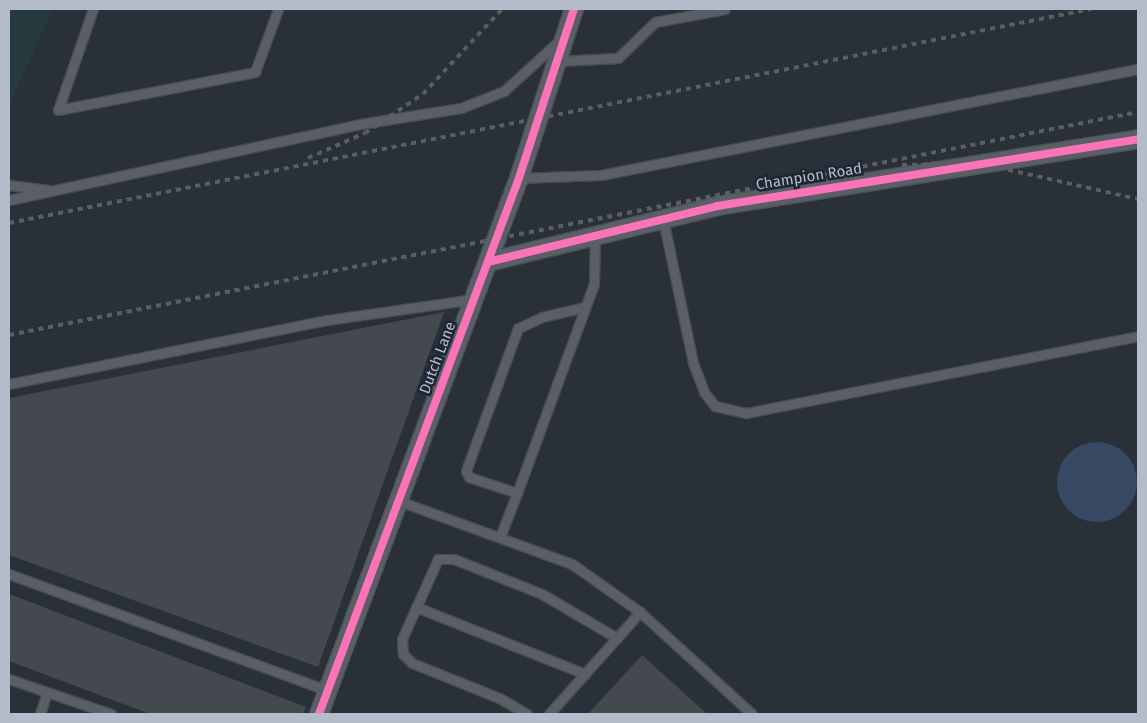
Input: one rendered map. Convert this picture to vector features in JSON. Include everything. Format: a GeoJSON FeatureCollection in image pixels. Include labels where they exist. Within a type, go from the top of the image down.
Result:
{"type":"FeatureCollection","features":[{"type":"Feature","properties":{"kind":"street","name":"Dutch Lane"},"geometry":{"type":"LineString","coordinates":[[319,714],[519,178],[574,9]]}},
{"type":"Feature","properties":{"kind":"street","name":"Champion Road"},"geometry":{"type":"LineString","coordinates":[[488,262],[718,206],[1138,138]]}},
{"type":"Feature","properties":{"kind":"lane"},"geometry":{"type":"LineString","coordinates":[[93,9],[58,110],[255,72],[278,9]]}},
{"type":"Feature","properties":{"kind":"lane"},"geometry":{"type":"LineString","coordinates":[[558,61],[618,58],[655,22],[725,9]]}},
{"type":"Feature","properties":{"kind":"lane"},"geometry":{"type":"LineString","coordinates":[[9,200],[360,124],[461,108],[504,91],[566,35]]}},
{"type":"Feature","properties":{"kind":"lane"},"geometry":{"type":"LineString","coordinates":[[519,178],[601,175],[1138,69]]}},
{"type":"Feature","properties":{"kind":"lane"},"geometry":{"type":"LineString","coordinates":[[9,185],[57,191]]}},
{"type":"Feature","properties":{"kind":"lane"},"geometry":{"type":"LineString","coordinates":[[663,219],[693,363],[704,392],[715,406],[746,413],[1138,336]]}},
{"type":"Feature","properties":{"kind":"lane"},"geometry":{"type":"LineString","coordinates":[[500,537],[594,284],[595,236]]}},
{"type":"Feature","properties":{"kind":"lane"},"geometry":{"type":"LineString","coordinates":[[9,384],[327,320],[474,299]]}},
{"type":"Feature","properties":{"kind":"lane"},"geometry":{"type":"LineString","coordinates":[[516,493],[466,471],[518,328],[542,317],[585,307]]}},
{"type":"Feature","properties":{"kind":"lane"},"geometry":{"type":"LineString","coordinates":[[399,501],[572,564],[640,612],[752,714]]}},
{"type":"Feature","properties":{"kind":"lane"},"geometry":{"type":"LineString","coordinates":[[527,714],[499,698],[412,663],[403,654],[402,639],[438,559],[446,556],[542,594],[618,638]]}},
{"type":"Feature","properties":{"kind":"lane"},"geometry":{"type":"LineString","coordinates":[[9,574],[328,690]]}},
{"type":"Feature","properties":{"kind":"lane"},"geometry":{"type":"LineString","coordinates":[[416,607],[585,674]]}},
{"type":"Feature","properties":{"kind":"lane"},"geometry":{"type":"LineString","coordinates":[[549,714],[640,612]]}},
{"type":"Feature","properties":{"kind":"lane"},"geometry":{"type":"LineString","coordinates":[[9,679],[111,714]]}},
{"type":"Feature","properties":{"kind":"lane"},"geometry":{"type":"LineString","coordinates":[[40,714],[46,692]]}},
{"type":"Feature","properties":{"kind":"green space"},"geometry":{"type":"Polygon","coordinates":[[[9,9],[53,9],[9,106],[9,9]]]}},
{"type":"Feature","properties":{"kind":"water"},"geometry":{"type":"Polygon","coordinates":[[[1097,442],[1112,445],[1125,454],[1134,467],[1137,482],[1134,497],[1125,510],[1112,519],[1097,522],[1082,519],[1069,510],[1060,497],[1057,482],[1060,467],[1069,454],[1082,445],[1097,442]]]}},
{"type":"Feature","properties":{"kind":"building"},"geometry":{"type":"Polygon","coordinates":[[[444,312],[318,667],[9,555],[9,398],[444,312]]]}},
{"type":"Feature","properties":{"kind":"building"},"geometry":{"type":"Polygon","coordinates":[[[9,594],[306,707],[303,714],[150,714],[9,661],[9,594]]]}},
{"type":"Feature","properties":{"kind":"building"},"geometry":{"type":"Polygon","coordinates":[[[642,655],[707,714],[588,714],[642,655]]]}},
{"type":"Feature","properties":{"kind":"railway"},"geometry":{"type":"LineString","coordinates":[[308,158],[365,133],[423,94],[502,9]]}},
{"type":"Feature","properties":{"kind":"railway"},"geometry":{"type":"LineString","coordinates":[[9,223],[1091,9]]}},
{"type":"Feature","properties":{"kind":"railway"},"geometry":{"type":"LineString","coordinates":[[9,335],[1138,112]]}},
{"type":"Feature","properties":{"kind":"railway"},"geometry":{"type":"LineString","coordinates":[[902,165],[979,163],[1138,199]]}},
{"type":"Feature","properties":{"kind":"cycle path"},"geometry":{"type":"LineString","coordinates":[[319,714],[519,178],[574,9]]}},
{"type":"Feature","properties":{"kind":"cycle path"},"geometry":{"type":"LineString","coordinates":[[488,262],[717,206],[1138,139]]}}]}
